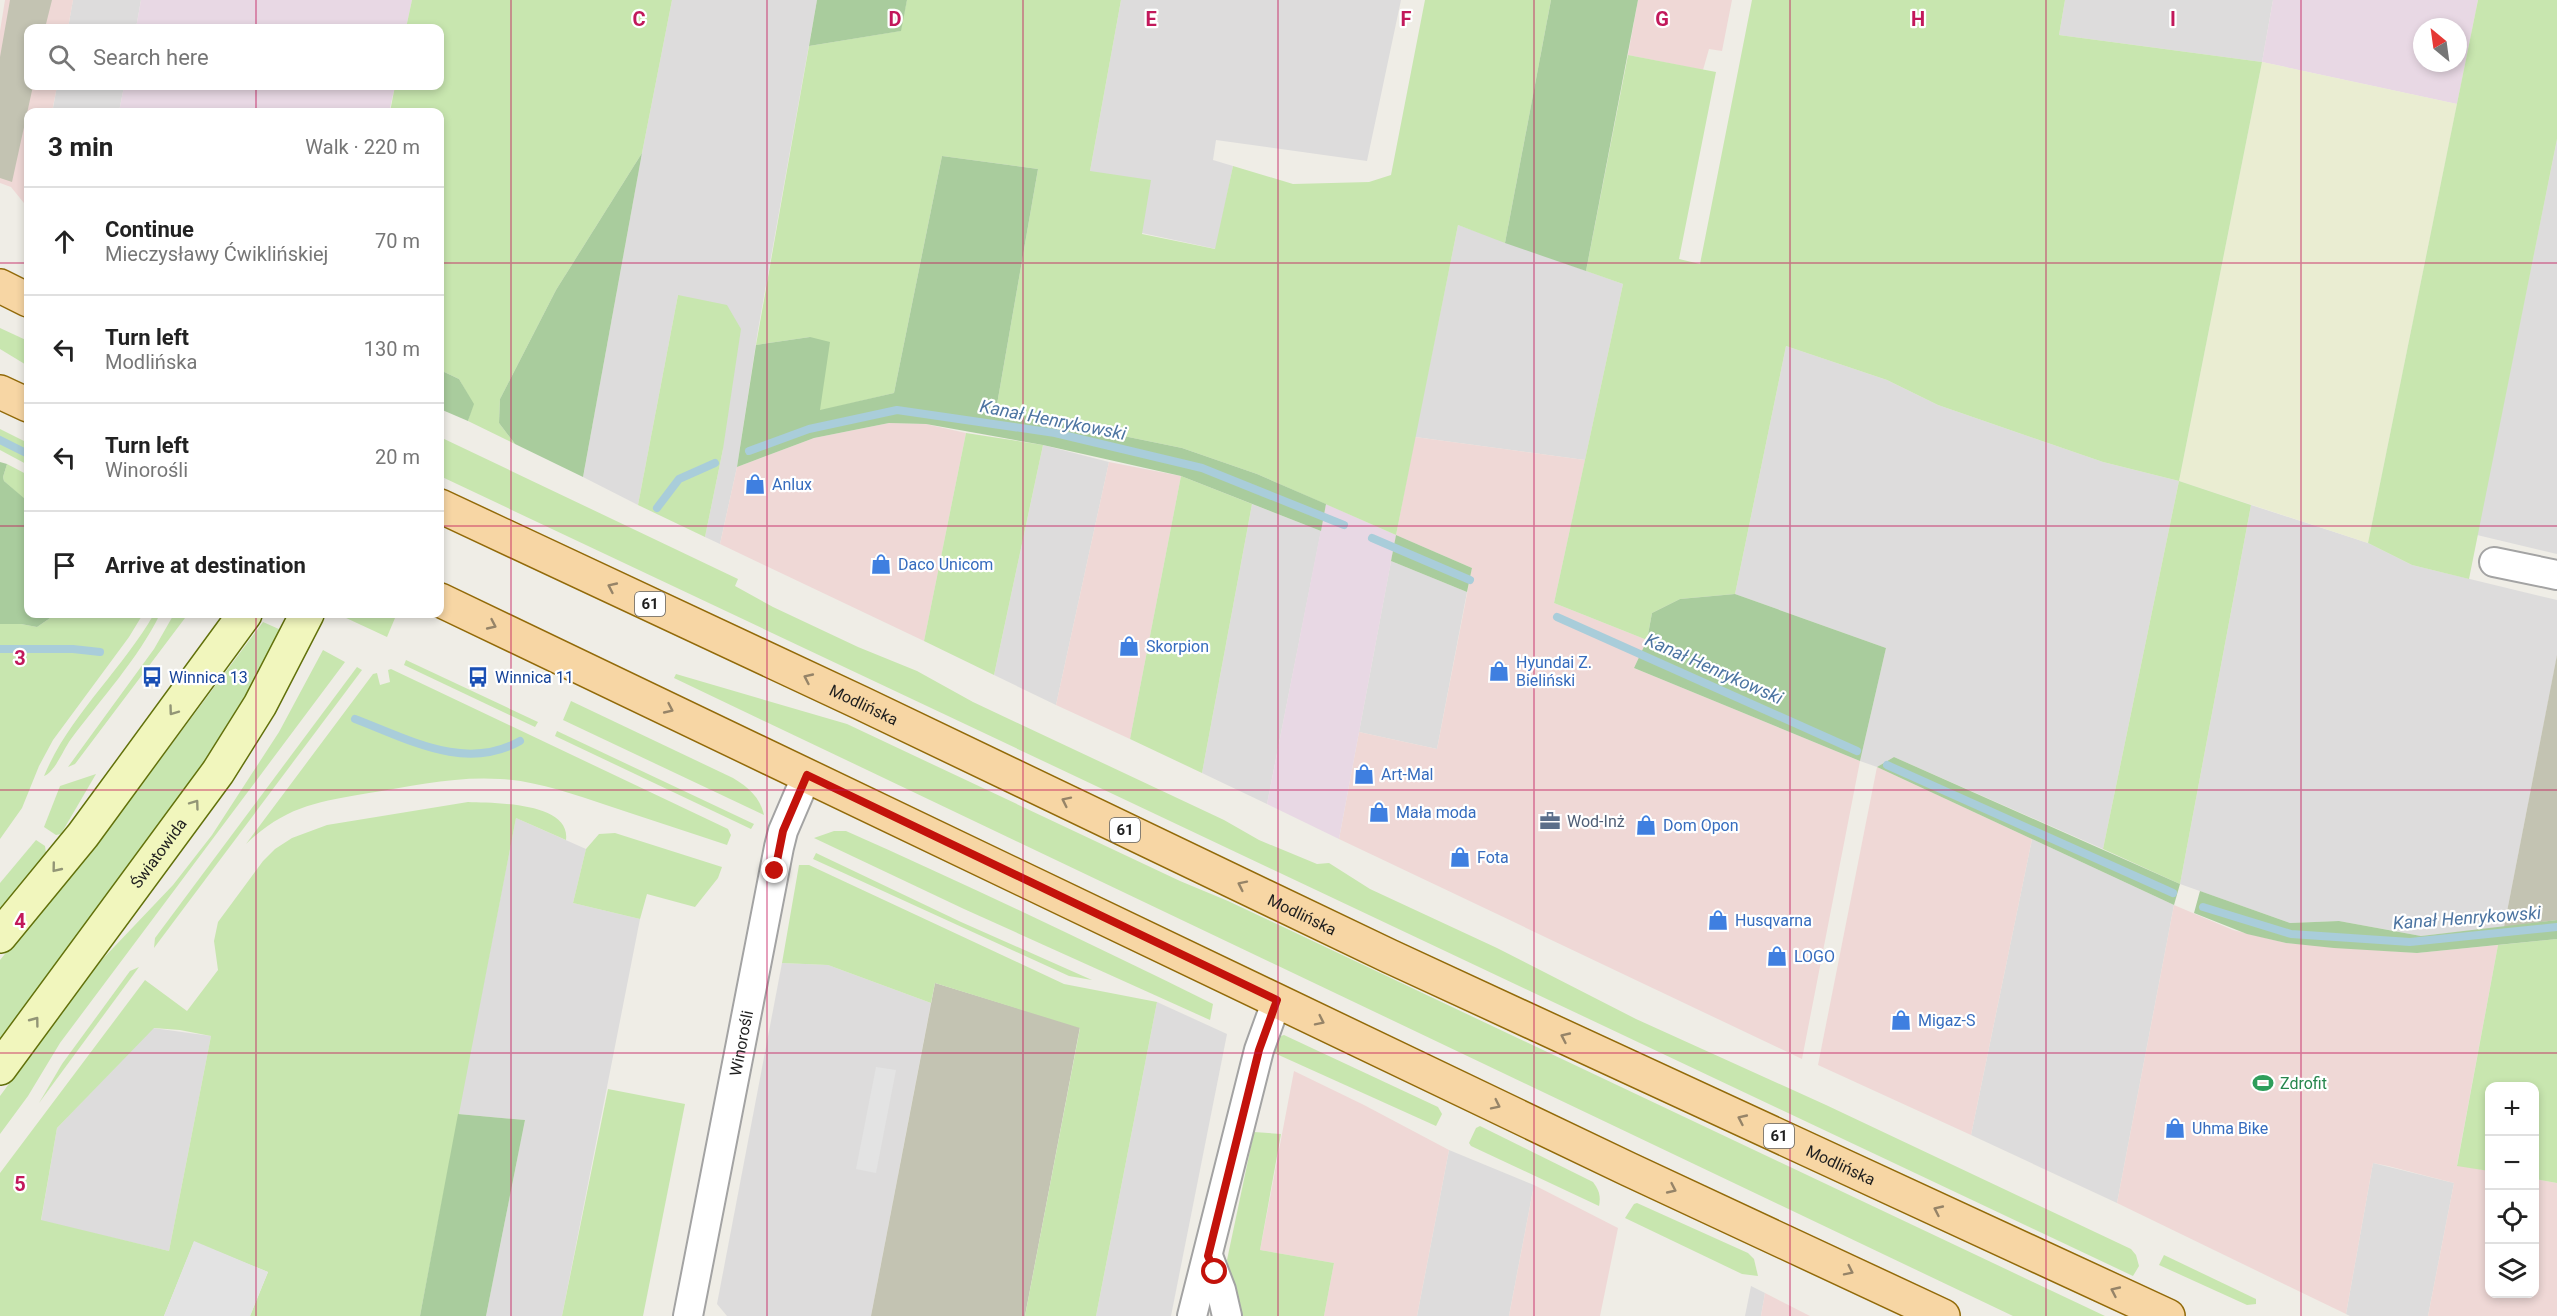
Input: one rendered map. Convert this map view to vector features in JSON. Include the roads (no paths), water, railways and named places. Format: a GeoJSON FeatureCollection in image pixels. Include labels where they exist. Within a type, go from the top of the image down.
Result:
{"type":"FeatureCollection","features":[{"type":"Feature","properties":{"kind":"main road"},"geometry":{"type":"LineString","coordinates":[[0,286],[24,298]]}},
{"type":"Feature","properties":{"kind":"main road"},"geometry":{"type":"LineString","coordinates":[[0,392],[24,403]]}},
{"type":"Feature","properties":{"kind":"main road","name":"Modlińska"},"geometry":{"type":"LineString","coordinates":[[444,508],[861,703],[1389,956],[2168,1316]]}},
{"type":"Feature","properties":{"kind":"main road"},"geometry":{"type":"LineString","coordinates":[[444,602],[1628,1169],[1943,1316]]}},
{"type":"Feature","properties":{"kind":"street"},"geometry":{"type":"LineString","coordinates":[[2494,562],[2557,575]]}},
{"type":"Feature","properties":{"kind":"street"},"geometry":{"type":"LineString","coordinates":[[0,936],[83,835],[241,618]]}},
{"type":"Feature","properties":{"kind":"street","name":"Światowida"},"geometry":{"type":"LineString","coordinates":[[0,1068],[218,772],[260,705],[305,618]]}},
{"type":"Feature","properties":{"kind":"street","name":"Winorośli"},"geometry":{"type":"LineString","coordinates":[[688,1316],[779,847],[783,831],[807,775]]}},
{"type":"Feature","properties":{"kind":"street"},"geometry":{"type":"LineString","coordinates":[[1192,1316],[1259,1050],[1277,1000]]}},
{"type":"Feature","properties":{"kind":"street"},"geometry":{"type":"LineString","coordinates":[[1208,1256],[1221,1290],[1227,1316]]}},
{"type":"Feature","properties":{"kind":"waterway","name":"Kanał Henrykowski"},"geometry":{"type":"LineString","coordinates":[[749,451],[809,429],[897,410],[1055,433],[1202,468],[1344,525]]}},
{"type":"Feature","properties":{"kind":"waterway"},"geometry":{"type":"LineString","coordinates":[[0,440],[24,452]]}},
{"type":"Feature","properties":{"kind":"waterway","name":"Kanał Henrykowski"},"geometry":{"type":"LineString","coordinates":[[657,508],[679,479],[715,463]]}},
{"type":"Feature","properties":{"kind":"waterway","name":"Kanał Henrykowski"},"geometry":{"type":"LineString","coordinates":[[1372,538],[1470,580]]}},
{"type":"Feature","properties":{"kind":"waterway","name":"Kanał Henrykowski"},"geometry":{"type":"LineString","coordinates":[[1557,617],[1857,751]]}},
{"type":"Feature","properties":{"kind":"waterway","name":"Kanał Henrykowski"},"geometry":{"type":"LineString","coordinates":[[0,649],[73,649],[100,652]]}},
{"type":"Feature","properties":{"kind":"waterway","name":"Kanał Henrykowski"},"geometry":{"type":"LineString","coordinates":[[355,719],[416,743],[458,753],[499,750],[520,741]]}},
{"type":"Feature","properties":{"kind":"waterway","name":"Kanał Henrykowski"},"geometry":{"type":"LineString","coordinates":[[1887,765],[2173,893]]}},
{"type":"Feature","properties":{"kind":"waterway","name":"Kanał Henrykowski"},"geometry":{"type":"LineString","coordinates":[[2203,907],[2291,934],[2410,942],[2557,927]]}},
{"type":"Feature","properties":{"kind":"place","name":"Anlux"},"geometry":{"type":"Point","coordinates":[755,484]}},
{"type":"Feature","properties":{"kind":"place","name":"Daco Unicom"},"geometry":{"type":"Point","coordinates":[881,564]}},
{"type":"Feature","properties":{"kind":"place","name":"Skorpion"},"geometry":{"type":"Point","coordinates":[1129,646]}},
{"type":"Feature","properties":{"kind":"place","name":"Hyundai Z. Bieliński"},"geometry":{"type":"Point","coordinates":[1499,671]}},
{"type":"Feature","properties":{"kind":"place","name":"Winnica 13"},"geometry":{"type":"Point","coordinates":[152,677]}},
{"type":"Feature","properties":{"kind":"place","name":"Winnica 11"},"geometry":{"type":"Point","coordinates":[478,677]}},
{"type":"Feature","properties":{"kind":"place","name":"Art-Mal"},"geometry":{"type":"Point","coordinates":[1364,774]}},
{"type":"Feature","properties":{"kind":"place","name":"Mała moda"},"geometry":{"type":"Point","coordinates":[1379,812]}},
{"type":"Feature","properties":{"kind":"place","name":"Wod-Inż"},"geometry":{"type":"Point","coordinates":[1550,821]}},
{"type":"Feature","properties":{"kind":"place","name":"Dom Opon"},"geometry":{"type":"Point","coordinates":[1646,825]}},
{"type":"Feature","properties":{"kind":"place","name":"Fota"},"geometry":{"type":"Point","coordinates":[1460,857]}},
{"type":"Feature","properties":{"kind":"place","name":"Husqvarna"},"geometry":{"type":"Point","coordinates":[1718,920]}},
{"type":"Feature","properties":{"kind":"place","name":"LOGO"},"geometry":{"type":"Point","coordinates":[1777,956]}},
{"type":"Feature","properties":{"kind":"place","name":"Migaz-S"},"geometry":{"type":"Point","coordinates":[1901,1020]}},
{"type":"Feature","properties":{"kind":"place","name":"Zdrofit"},"geometry":{"type":"Point","coordinates":[2263,1083]}},
{"type":"Feature","properties":{"kind":"place","name":"Uhma Bike"},"geometry":{"type":"Point","coordinates":[2175,1128]}}]}
